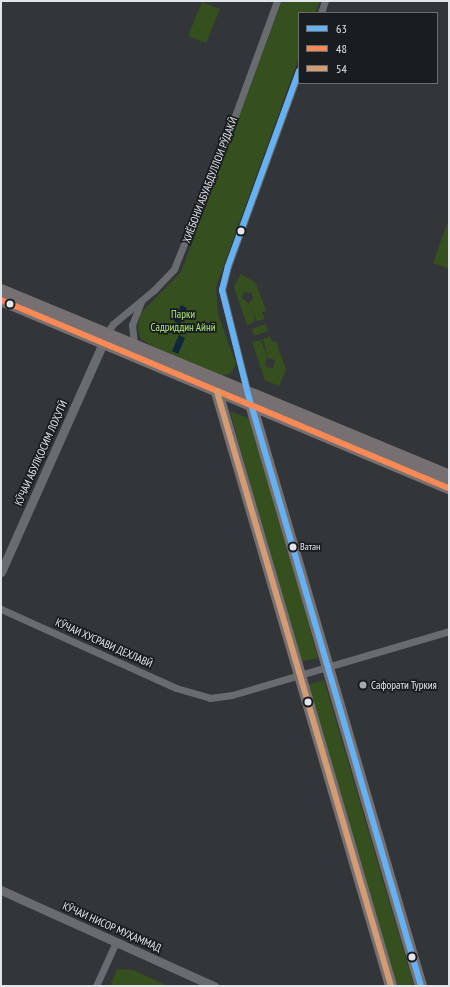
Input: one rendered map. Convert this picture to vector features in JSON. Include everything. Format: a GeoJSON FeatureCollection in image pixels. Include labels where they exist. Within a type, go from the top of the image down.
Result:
{"type":"FeatureCollection","features":[{"type":"Feature","properties":{"kind":"highway"},"geometry":{"type":"LineString","coordinates":[[1,290],[42,313]]}},
{"type":"Feature","properties":{"kind":"highway"},"geometry":{"type":"LineString","coordinates":[[1,300],[42,313],[136,352],[248,394],[389,457],[449,488]]}},
{"type":"Feature","properties":{"kind":"highway"},"geometry":{"type":"LineString","coordinates":[[136,352],[217,392],[252,407],[389,457],[449,476]]}},
{"type":"Feature","properties":{"kind":"highway"},"geometry":{"type":"LineString","coordinates":[[217,392],[391,986]]}},
{"type":"Feature","properties":{"kind":"highway"},"geometry":{"type":"LineString","coordinates":[[248,394],[420,986]]}},
{"type":"Feature","properties":{"kind":"street","name":"ХИЁБОНИ АБУАБДУЛЛОИ РӮДАКӢ"},"geometry":{"type":"LineString","coordinates":[[104,339],[113,324],[141,302],[174,269],[183,252],[277,1]]}},
{"type":"Feature","properties":{"kind":"street"},"geometry":{"type":"LineString","coordinates":[[321,12],[325,1]]}},
{"type":"Feature","properties":{"kind":"street"},"geometry":{"type":"LineString","coordinates":[[248,394],[222,290],[228,266],[298,74]]}},
{"type":"Feature","properties":{"kind":"street"},"geometry":{"type":"LineString","coordinates":[[136,352],[132,325],[141,302]]}},
{"type":"Feature","properties":{"kind":"street","name":"КӮЧАИ АБУЛҚОСИМ ЛОҲУТӢ"},"geometry":{"type":"LineString","coordinates":[[1,572],[104,339]]}},
{"type":"Feature","properties":{"kind":"street","name":"КӮЧАИ ХУСРАВИ ДЕХЛАВӢ"},"geometry":{"type":"LineString","coordinates":[[1,610],[198,696],[227,696],[300,674]]}},
{"type":"Feature","properties":{"kind":"street"},"geometry":{"type":"LineString","coordinates":[[300,674],[449,631]]}},
{"type":"Feature","properties":{"kind":"street","name":"КӮЧАИ НИСОР МУҲАММАД"},"geometry":{"type":"LineString","coordinates":[[1,890],[214,986]]}},
{"type":"Feature","properties":{"kind":"street"},"geometry":{"type":"LineString","coordinates":[[96,986],[116,942]]}},
{"type":"Feature","properties":{"kind":"green space","name":"Парки Садриддин Айнӣ"},"geometry":{"type":"Polygon","coordinates":[[[282,1],[320,1],[315,12],[298,12],[298,60],[216,287],[218,314],[236,364],[230,374],[220,376],[150,345],[140,338],[138,325],[141,313],[181,272],[282,1]]]}},
{"type":"Feature","properties":{"kind":"green space"},"geometry":{"type":"Polygon","coordinates":[[[202,2],[220,9],[206,43],[188,36],[202,2]]]}},
{"type":"Feature","properties":{"kind":"green space"},"geometry":{"type":"Polygon","coordinates":[[[448,222],[449,223],[449,269],[433,263],[448,222]]]}},
{"type":"Feature","properties":{"kind":"green space"},"geometry":{"type":"Polygon","coordinates":[[[241,274],[256,283],[266,311],[262,312],[265,319],[257,321],[249,302],[253,300],[252,293],[244,292],[242,298],[250,305],[255,319],[254,322],[247,325],[234,287],[241,274]]]}},
{"type":"Feature","properties":{"kind":"green space"},"geometry":{"type":"Polygon","coordinates":[[[265,324],[268,331],[254,336],[252,329],[265,324]]]}},
{"type":"Feature","properties":{"kind":"green space"},"geometry":{"type":"Polygon","coordinates":[[[270,336],[272,342],[276,341],[286,370],[279,386],[265,380],[252,342],[261,340],[267,356],[265,366],[273,369],[275,360],[268,358],[263,339],[270,336]]]}},
{"type":"Feature","properties":{"kind":"green space"},"geometry":{"type":"Polygon","coordinates":[[[230,411],[252,420],[318,658],[299,662],[230,411]]]}},
{"type":"Feature","properties":{"kind":"green space"},"geometry":{"type":"Polygon","coordinates":[[[324,680],[414,986],[395,986],[307,685],[324,680]]]}},
{"type":"Feature","properties":{"kind":"green space"},"geometry":{"type":"Polygon","coordinates":[[[117,969],[133,970],[168,986],[110,986],[117,969]]]}},
{"type":"Feature","properties":{"kind":"water"},"geometry":{"type":"Polygon","coordinates":[[[181,305],[187,308],[180,324],[174,321],[181,305]]]}},
{"type":"Feature","properties":{"kind":"water"},"geometry":{"type":"Polygon","coordinates":[[[179,335],[185,338],[178,354],[172,351],[179,335]]]}},
{"type":"Feature","properties":{"kind":"transit line","name":"63"},"geometry":{"type":"LineString","coordinates":[[298,74],[228,266],[222,290],[248,394],[421,986]]}},
{"type":"Feature","properties":{"kind":"transit line","name":"48"},"geometry":{"type":"LineString","coordinates":[[1,300],[449,488]]}},
{"type":"Feature","properties":{"kind":"transit line","name":"54"},"geometry":{"type":"LineString","coordinates":[[217,392],[391,986]]}},
{"type":"Feature","properties":{"kind":"place","name":"Ватан"},"geometry":{"type":"Point","coordinates":[293,547]}},
{"type":"Feature","properties":{"kind":"place","name":"Сафорати Туркия"},"geometry":{"type":"Point","coordinates":[363,685]}}]}
